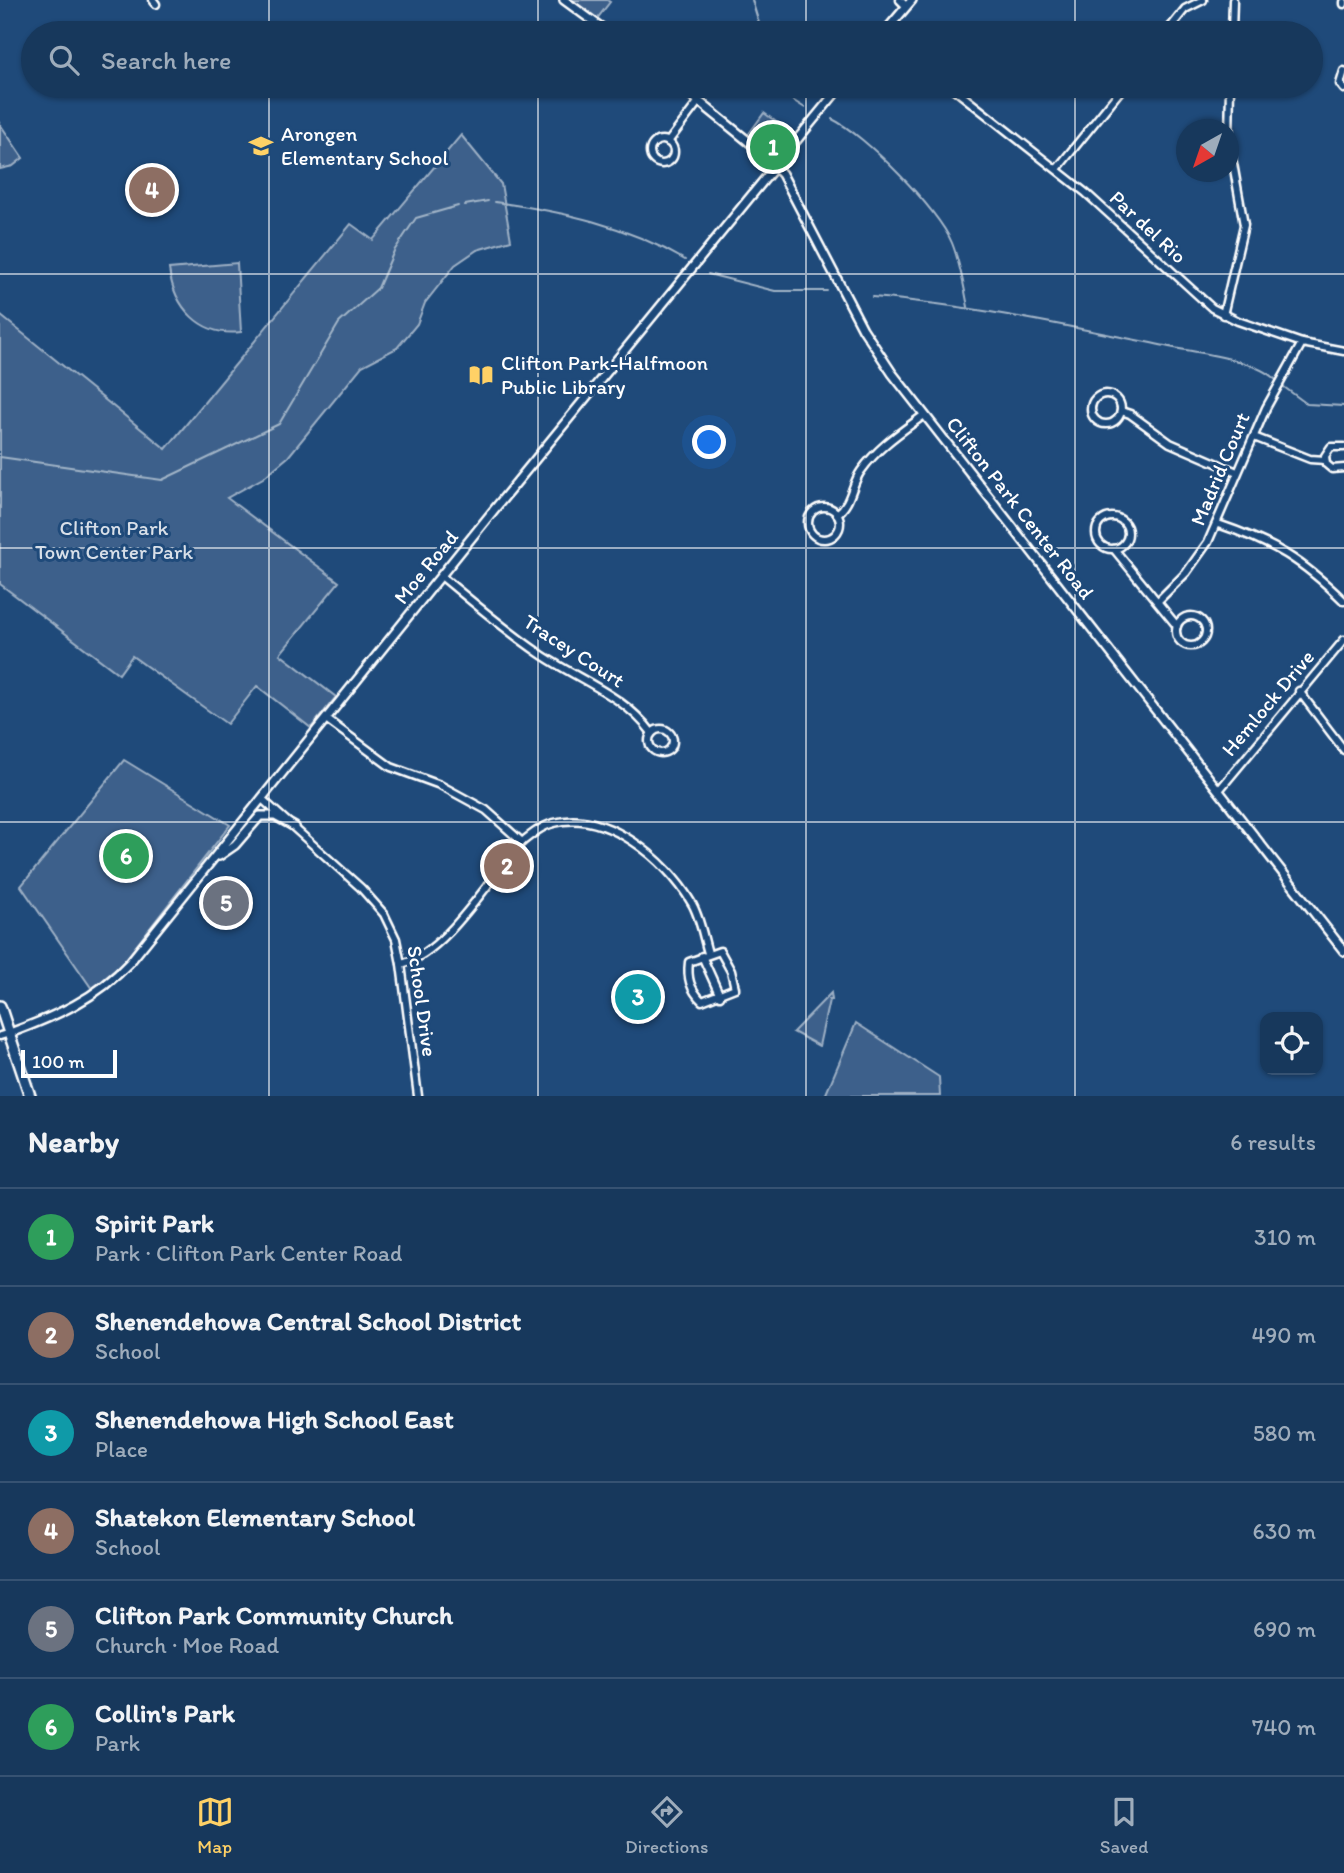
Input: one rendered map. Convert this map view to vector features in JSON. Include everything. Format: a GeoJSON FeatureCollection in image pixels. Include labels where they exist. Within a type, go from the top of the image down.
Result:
{"type":"FeatureCollection","features":[{"type":"Feature","properties":{"kind":"main road"},"geometry":{"type":"LineString","coordinates":[[0,1006],[30,1096]]}},
{"type":"Feature","properties":{"kind":"street"},"geometry":{"type":"LineString","coordinates":[[564,0],[593,21]]}},
{"type":"Feature","properties":{"kind":"street"},"geometry":{"type":"LineString","coordinates":[[1176,21],[1185,9],[1203,0]]}},
{"type":"Feature","properties":{"kind":"street"},"geometry":{"type":"LineString","coordinates":[[1233,21],[1234,0]]}},
{"type":"Feature","properties":{"kind":"street"},"geometry":{"type":"LineString","coordinates":[[893,21],[906,2]]}},
{"type":"Feature","properties":{"kind":"street"},"geometry":{"type":"LineString","coordinates":[[1344,71],[1340,83],[1344,89]]}},
{"type":"Feature","properties":{"kind":"street","name":"Clifton Park Center Road"},"geometry":{"type":"LineString","coordinates":[[695,98],[776,166],[863,329],[924,415],[1220,789],[1344,951]]}},
{"type":"Feature","properties":{"kind":"street","name":"Moe Road"},"geometry":{"type":"LineString","coordinates":[[10,1033],[62,1013],[115,979],[831,98]]}},
{"type":"Feature","properties":{"kind":"street","name":"Par del Rio"},"geometry":{"type":"LineString","coordinates":[[965,98],[1057,169],[1200,299],[1223,315],[1302,343],[1344,351]]}},
{"type":"Feature","properties":{"kind":"street"},"geometry":{"type":"LineString","coordinates":[[1057,169],[1114,98]]}},
{"type":"Feature","properties":{"kind":"street"},"geometry":{"type":"LineString","coordinates":[[1223,315],[1244,225],[1228,141],[1230,98]]}},
{"type":"Feature","properties":{"kind":"street"},"geometry":{"type":"LineString","coordinates":[[668,142],[699,101]]}},
{"type":"Feature","properties":{"kind":"street","name":"Madrid Court"},"geometry":{"type":"LineString","coordinates":[[1158,601],[1194,563],[1218,524],[1237,472],[1266,408],[1302,343]]}},
{"type":"Feature","properties":{"kind":"street"},"geometry":{"type":"LineString","coordinates":[[1100,394],[1111,394],[1119,401],[1121,411],[1115,421],[1104,424],[1092,416],[1091,405],[1100,394]]}},
{"type":"Feature","properties":{"kind":"street"},"geometry":{"type":"LineString","coordinates":[[1121,411],[1130,414],[1191,454],[1237,472]]}},
{"type":"Feature","properties":{"kind":"street"},"geometry":{"type":"LineString","coordinates":[[837,514],[847,505],[858,475],[868,462],[885,444],[924,415]]}},
{"type":"Feature","properties":{"kind":"street"},"geometry":{"type":"LineString","coordinates":[[1254,437],[1310,459],[1325,460],[1332,469],[1344,468]]}},
{"type":"Feature","properties":{"kind":"street"},"geometry":{"type":"LineString","coordinates":[[1325,460],[1331,447],[1344,447]]}},
{"type":"Feature","properties":{"kind":"street"},"geometry":{"type":"LineString","coordinates":[[828,508],[837,514],[838,529],[831,537],[820,538],[811,531],[809,517],[817,509],[828,508]]}},
{"type":"Feature","properties":{"kind":"street"},"geometry":{"type":"LineString","coordinates":[[1114,549],[1124,544],[1128,529],[1122,520],[1111,517],[1100,522],[1096,533],[1100,544],[1114,549],[1177,626],[1178,637],[1186,645],[1197,644],[1205,636],[1205,625],[1196,617],[1185,617],[1177,626]]}},
{"type":"Feature","properties":{"kind":"street"},"geometry":{"type":"LineString","coordinates":[[1218,524],[1288,553],[1344,601]]}},
{"type":"Feature","properties":{"kind":"street","name":"Tracey Court"},"geometry":{"type":"LineString","coordinates":[[441,576],[540,654],[614,696],[632,710],[652,733]]}},
{"type":"Feature","properties":{"kind":"street","name":"Hemlock Drive"},"geometry":{"type":"LineString","coordinates":[[1220,789],[1344,640]]}},
{"type":"Feature","properties":{"kind":"street"},"geometry":{"type":"LineString","coordinates":[[1299,691],[1344,750]]}},
{"type":"Feature","properties":{"kind":"street"},"geometry":{"type":"LineString","coordinates":[[326,719],[391,767],[440,785],[486,810],[522,842]]}},
{"type":"Feature","properties":{"kind":"street","name":"Tracey Court"},"geometry":{"type":"LineString","coordinates":[[658,729],[669,731],[673,737],[672,748],[665,753],[654,751],[649,741],[652,733],[658,729]]}},
{"type":"Feature","properties":{"kind":"street","name":"School Drive"},"geometry":{"type":"LineString","coordinates":[[262,799],[295,827],[384,914],[396,939],[401,964],[418,1096]]}},
{"type":"Feature","properties":{"kind":"street"},"geometry":{"type":"LineString","coordinates":[[212,861],[235,845],[260,816],[275,816],[295,827]]}},
{"type":"Feature","properties":{"kind":"street"},"geometry":{"type":"LineString","coordinates":[[401,964],[423,957],[439,942],[522,842],[537,830],[568,821],[596,824],[619,834],[662,866],[692,903],[705,955],[720,996]]}},
{"type":"Feature","properties":{"kind":"street"},"geometry":{"type":"LineString","coordinates":[[720,951],[731,971],[736,988],[720,996],[702,1001],[695,994],[687,978],[690,962],[720,951]]}},
{"type":"Feature","properties":{"kind":"street"},"geometry":{"type":"LineString","coordinates":[[0,1036],[10,1033]]}},
{"type":"Feature","properties":{"kind":"green space"},"geometry":{"type":"Polygon","coordinates":[[[570,0],[607,0],[610,2],[596,20],[570,0]]]}},
{"type":"Feature","properties":{"kind":"green space"},"geometry":{"type":"Polygon","coordinates":[[[764,113],[794,135],[775,159],[748,135],[764,113]]]}},
{"type":"Feature","properties":{"kind":"green space"},"geometry":{"type":"Polygon","coordinates":[[[0,124],[23,158],[13,166],[0,169],[0,124]]]}},
{"type":"Feature","properties":{"kind":"green space","name":"Clifton Park Town Center Park"},"geometry":{"type":"Polygon","coordinates":[[[461,135],[501,184],[511,240],[477,250],[455,265],[425,303],[417,324],[397,348],[362,366],[288,457],[263,478],[227,498],[339,582],[280,654],[336,697],[311,728],[257,686],[227,724],[132,656],[119,674],[0,584],[0,315],[166,449],[351,224],[373,240],[461,135]]]}},
{"type":"Feature","properties":{"kind":"green space"},"geometry":{"type":"Polygon","coordinates":[[[237,263],[241,332],[213,330],[192,317],[183,307],[169,269],[237,263]]]}},
{"type":"Feature","properties":{"kind":"green space"},"geometry":{"type":"Polygon","coordinates":[[[124,760],[230,825],[122,964],[92,989],[21,886],[124,760]]]}},
{"type":"Feature","properties":{"kind":"green space"},"geometry":{"type":"Polygon","coordinates":[[[831,993],[832,1000],[829,1000],[819,1046],[793,1032],[831,993]]]}},
{"type":"Feature","properties":{"kind":"green space"},"geometry":{"type":"Polygon","coordinates":[[[856,1023],[939,1077],[940,1096],[825,1096],[856,1023]]]}},
{"type":"Feature","properties":{"kind":"waterway"},"geometry":{"type":"LineString","coordinates":[[752,0],[758,21]]}},
{"type":"Feature","properties":{"kind":"waterway"},"geometry":{"type":"LineString","coordinates":[[789,98],[805,108]]}},
{"type":"Feature","properties":{"kind":"waterway"},"geometry":{"type":"LineString","coordinates":[[832,119],[881,156],[932,212],[952,243],[968,307]]}},
{"type":"Feature","properties":{"kind":"waterway"},"geometry":{"type":"LineString","coordinates":[[465,205],[488,201]]}},
{"type":"Feature","properties":{"kind":"waterway"},"geometry":{"type":"LineString","coordinates":[[495,202],[593,221],[640,237],[685,260]]}},
{"type":"Feature","properties":{"kind":"waterway"},"geometry":{"type":"LineString","coordinates":[[0,457],[162,480],[279,424],[339,323],[378,288],[394,251],[416,218],[458,206]]}},
{"type":"Feature","properties":{"kind":"waterway"},"geometry":{"type":"LineString","coordinates":[[708,274],[775,291],[827,291]]}},
{"type":"Feature","properties":{"kind":"waterway"},"geometry":{"type":"LineString","coordinates":[[872,297],[983,311],[1208,354],[1253,366],[1276,380]]}},
{"type":"Feature","properties":{"kind":"waterway"},"geometry":{"type":"LineString","coordinates":[[1284,387],[1307,404],[1344,406]]}},
{"type":"Feature","properties":{"kind":"place","name":"Arongen Elementary School"},"geometry":{"type":"Point","coordinates":[261,146]}},
{"type":"Feature","properties":{"kind":"place","name":"Spirit Park"},"geometry":{"type":"Point","coordinates":[773,147]}},
{"type":"Feature","properties":{"kind":"place","name":"Shatekon Elementary School"},"geometry":{"type":"Point","coordinates":[152,190]}},
{"type":"Feature","properties":{"kind":"place","name":"Clifton Park-Halfmoon Public Library"},"geometry":{"type":"Point","coordinates":[481,375]}},
{"type":"Feature","properties":{"kind":"place","name":"Collin's Park"},"geometry":{"type":"Point","coordinates":[126,856]}},
{"type":"Feature","properties":{"kind":"place","name":"Shenendehowa Central School District"},"geometry":{"type":"Point","coordinates":[507,866]}},
{"type":"Feature","properties":{"kind":"place","name":"Clifton Park Community Church"},"geometry":{"type":"Point","coordinates":[226,903]}},
{"type":"Feature","properties":{"kind":"place","name":"Shenendehowa High School East"},"geometry":{"type":"Point","coordinates":[638,997]}}]}
